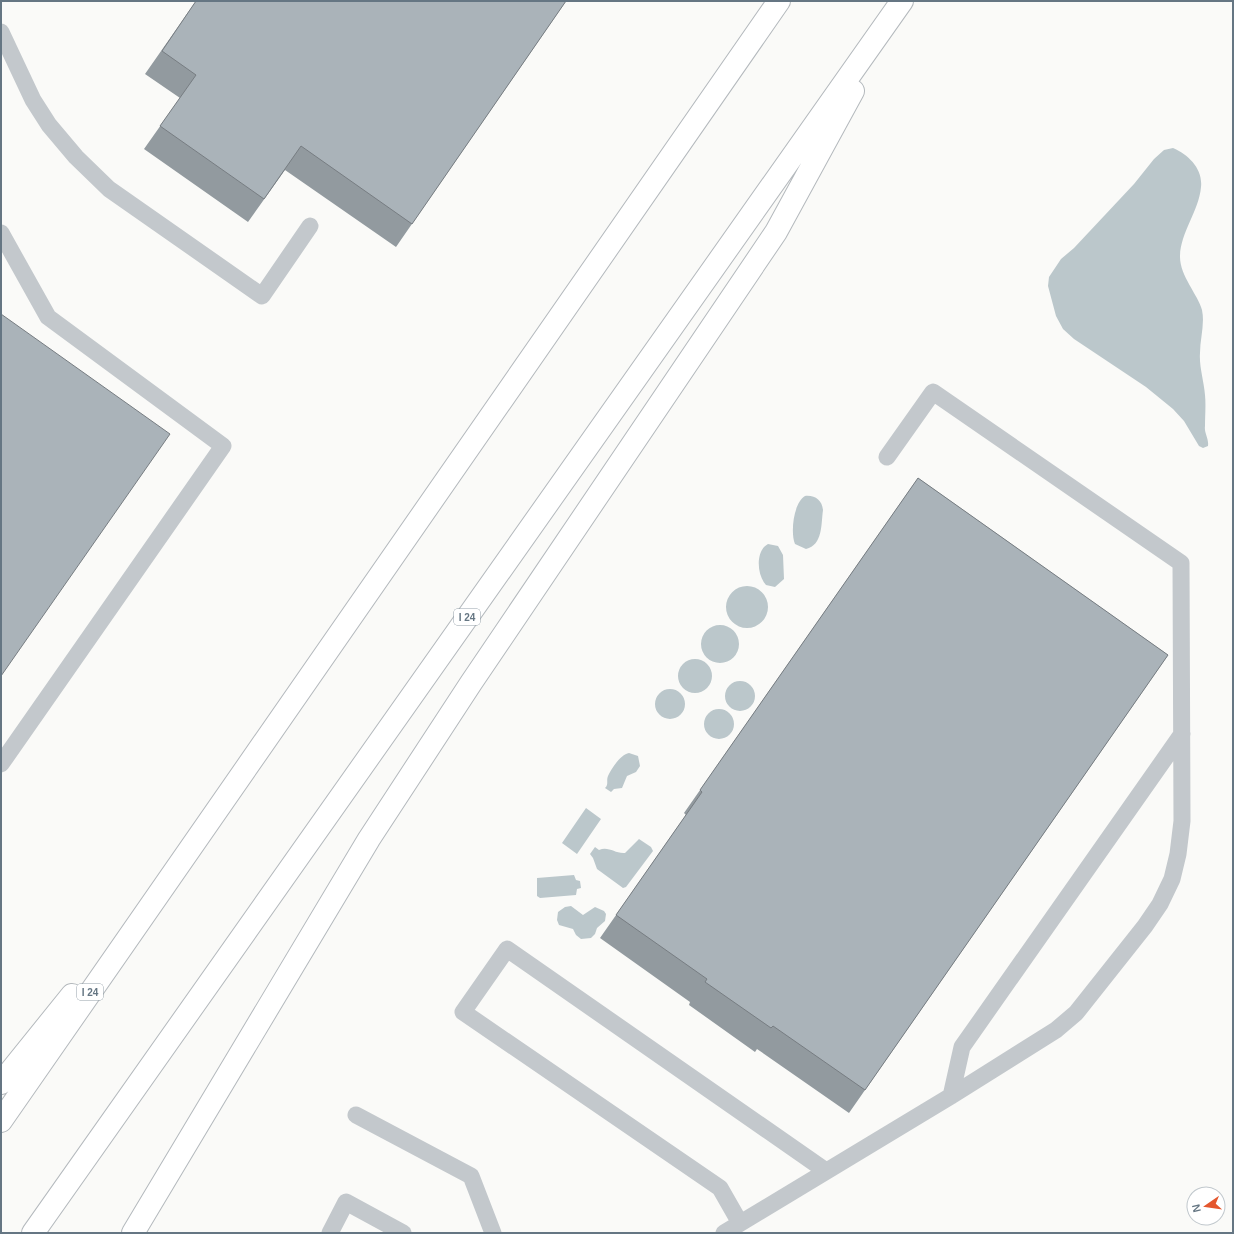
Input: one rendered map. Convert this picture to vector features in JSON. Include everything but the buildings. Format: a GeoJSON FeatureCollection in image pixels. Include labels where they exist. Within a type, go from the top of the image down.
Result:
{"type":"FeatureCollection","features":[{"type":"Feature","properties":{"kind":"highway","name":"I 24"},"geometry":{"type":"LineString","coordinates":[[1,1121],[440,486],[778,1]]}},
{"type":"Feature","properties":{"kind":"highway","name":"I 24"},"geometry":{"type":"LineString","coordinates":[[33,1233],[902,1]]}},
{"type":"Feature","properties":{"kind":"highway"},"geometry":{"type":"LineString","coordinates":[[133,1233],[369,839],[471,683],[776,232],[902,1]]}},
{"type":"Feature","properties":{"kind":"highway"},"geometry":{"type":"LineString","coordinates":[[1,1082],[180,864]]}},
{"type":"Feature","properties":{"kind":"lane"},"geometry":{"type":"LineString","coordinates":[[1,32],[33,100],[49,125],[76,157],[109,189],[262,296],[310,226]]}},
{"type":"Feature","properties":{"kind":"lane"},"geometry":{"type":"LineString","coordinates":[[1,233],[48,317],[223,446],[1,764]]}},
{"type":"Feature","properties":{"kind":"lane"},"geometry":{"type":"LineString","coordinates":[[724,1233],[1033,1046],[1056,1030],[1076,1013],[1145,926],[1160,904],[1172,879],[1178,854],[1182,821],[1181,563],[933,392],[887,457]]}},
{"type":"Feature","properties":{"kind":"lane"},"geometry":{"type":"LineString","coordinates":[[951,1096],[962,1048],[1182,734]]}},
{"type":"Feature","properties":{"kind":"lane"},"geometry":{"type":"LineString","coordinates":[[740,1223],[720,1188],[463,1012],[507,949],[826,1171]]}},
{"type":"Feature","properties":{"kind":"lane"},"geometry":{"type":"LineString","coordinates":[[356,1115],[471,1176],[493,1233]]}},
{"type":"Feature","properties":{"kind":"lane"},"geometry":{"type":"LineString","coordinates":[[330,1233],[346,1202],[403,1233]]}},
{"type":"Feature","properties":{"kind":"shaded area"},"geometry":{"type":"Polygon","coordinates":[[[1173,148],[1194,163],[1200,174],[1201,180],[1200,196],[1183,239],[1180,257],[1183,271],[1200,304],[1203,315],[1200,358],[1205,399],[1205,429],[1208,446],[1203,448],[1199,446],[1184,421],[1173,409],[1146,387],[1074,339],[1063,329],[1056,316],[1048,286],[1049,277],[1061,259],[1074,248],[1134,184],[1154,159],[1164,150],[1173,148]]]}},
{"type":"Feature","properties":{"kind":"shaded area"},"geometry":{"type":"Polygon","coordinates":[[[805,496],[815,497],[820,501],[823,510],[818,539],[812,547],[806,549],[795,544],[793,532],[794,518],[798,504],[805,496]]]}},
{"type":"Feature","properties":{"kind":"shaded area"},"geometry":{"type":"Polygon","coordinates":[[[768,544],[778,546],[783,555],[784,579],[775,587],[766,585],[759,569],[759,557],[764,547],[768,544]]]}},
{"type":"Feature","properties":{"kind":"shaded area"},"geometry":{"type":"Polygon","coordinates":[[[743,586],[751,586],[762,592],[768,603],[768,611],[762,622],[751,628],[743,628],[732,622],[726,611],[726,603],[732,592],[743,586]]]}},
{"type":"Feature","properties":{"kind":"shaded area"},"geometry":{"type":"Polygon","coordinates":[[[716,625],[724,625],[734,630],[738,637],[738,651],[734,658],[724,663],[716,663],[706,658],[704,655],[701,648],[701,640],[706,630],[709,628],[716,625]]]}},
{"type":"Feature","properties":{"kind":"shaded area"},"geometry":{"type":"Polygon","coordinates":[[[698,659],[707,664],[711,669],[711,683],[707,688],[702,692],[692,693],[688,692],[679,683],[678,673],[679,669],[688,660],[698,659]]]}},
{"type":"Feature","properties":{"kind":"shaded area"},"geometry":{"type":"Polygon","coordinates":[[[740,681],[751,685],[755,696],[751,707],[740,711],[729,707],[725,696],[729,685],[740,681]]]}},
{"type":"Feature","properties":{"kind":"shaded area"},"geometry":{"type":"Polygon","coordinates":[[[670,689],[681,693],[685,704],[681,715],[670,719],[659,715],[655,704],[659,693],[670,689]]]}},
{"type":"Feature","properties":{"kind":"shaded area"},"geometry":{"type":"Polygon","coordinates":[[[719,709],[730,713],[734,724],[730,735],[719,739],[708,735],[704,724],[708,713],[719,709]]]}},
{"type":"Feature","properties":{"kind":"shaded area"},"geometry":{"type":"Polygon","coordinates":[[[629,753],[638,756],[640,766],[636,772],[627,776],[622,788],[614,789],[611,792],[605,788],[607,785],[608,776],[620,759],[629,753]]]}},
{"type":"Feature","properties":{"kind":"shaded area"},"geometry":{"type":"Polygon","coordinates":[[[586,808],[601,819],[577,854],[562,843],[586,808]]]}},
{"type":"Feature","properties":{"kind":"shaded area"},"geometry":{"type":"Polygon","coordinates":[[[639,839],[651,847],[653,851],[626,887],[623,888],[597,869],[590,854],[595,847],[599,850],[609,849],[625,853],[639,839]]]}},
{"type":"Feature","properties":{"kind":"shaded area"},"geometry":{"type":"Polygon","coordinates":[[[574,875],[576,880],[580,881],[581,888],[577,889],[576,895],[540,898],[537,896],[537,878],[574,875]]]}},
{"type":"Feature","properties":{"kind":"shaded area"},"geometry":{"type":"Polygon","coordinates":[[[571,906],[583,915],[595,907],[604,911],[606,914],[605,921],[597,928],[595,934],[591,938],[581,939],[576,935],[573,929],[559,925],[557,920],[558,912],[565,907],[571,906]]]}}]}
